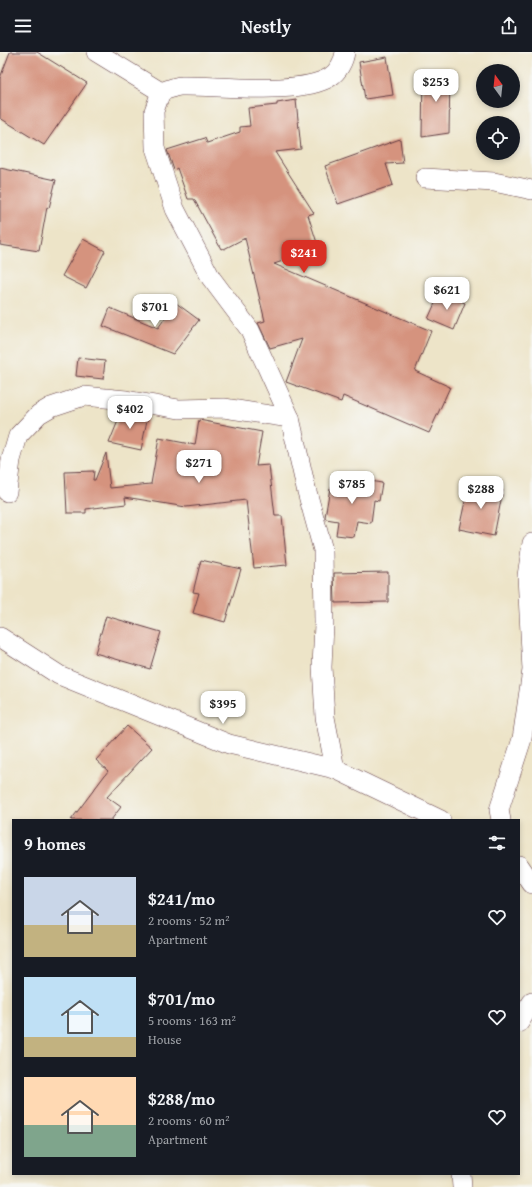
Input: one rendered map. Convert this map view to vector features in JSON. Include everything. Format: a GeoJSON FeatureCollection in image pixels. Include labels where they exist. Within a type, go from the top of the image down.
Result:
{"type":"FeatureCollection","features":[{"type":"Feature","properties":{"kind":"street"},"geometry":{"type":"LineString","coordinates":[[96,52],[161,92],[180,86],[212,88],[277,87],[312,84],[330,77],[344,61],[345,52]]}},
{"type":"Feature","properties":{"kind":"street"},"geometry":{"type":"LineString","coordinates":[[161,92],[154,111],[155,148],[175,208],[211,278],[250,330],[290,418],[306,488],[323,550],[324,624],[322,667],[325,717],[335,769]]}},
{"type":"Feature","properties":{"kind":"street"},"geometry":{"type":"LineString","coordinates":[[424,178],[494,182],[532,190]]}},
{"type":"Feature","properties":{"kind":"street"},"geometry":{"type":"LineString","coordinates":[[8,492],[11,460],[18,436],[39,414],[84,396],[126,400],[179,409],[224,408],[290,418]]}},
{"type":"Feature","properties":{"kind":"street"},"geometry":{"type":"LineString","coordinates":[[501,819],[499,810],[522,739],[532,670],[527,576],[532,543]]}},
{"type":"Feature","properties":{"kind":"street"},"geometry":{"type":"LineString","coordinates":[[0,637],[59,675],[229,744],[335,769],[439,819]]}},
{"type":"Feature","properties":{"kind":"street"},"geometry":{"type":"LineString","coordinates":[[520,866],[532,884]]}},
{"type":"Feature","properties":{"kind":"street"},"geometry":{"type":"LineString","coordinates":[[520,1022],[532,1002]]}},
{"type":"Feature","properties":{"kind":"street"},"geometry":{"type":"LineString","coordinates":[[461,1175],[462,1187]]}},
{"type":"Feature","properties":{"kind":"building"},"geometry":{"type":"Polygon","coordinates":[[[10,52],[37,52],[87,83],[44,145],[0,118],[0,78],[10,52]]]}},
{"type":"Feature","properties":{"kind":"building"},"geometry":{"type":"Polygon","coordinates":[[[387,57],[393,95],[365,99],[359,62],[387,57]]]}},
{"type":"Feature","properties":{"kind":"building"},"geometry":{"type":"Polygon","coordinates":[[[423,72],[450,72],[449,133],[422,137],[423,72]]]}},
{"type":"Feature","properties":{"kind":"building"},"geometry":{"type":"Polygon","coordinates":[[[296,100],[301,149],[275,152],[314,213],[308,215],[319,249],[274,264],[431,331],[415,371],[450,387],[429,433],[343,396],[341,402],[286,382],[302,339],[270,348],[258,323],[265,321],[245,238],[224,249],[221,249],[194,199],[188,199],[177,168],[174,170],[167,150],[205,138],[207,143],[240,132],[240,127],[250,126],[248,108],[277,105],[277,103],[296,100]]]}},
{"type":"Feature","properties":{"kind":"building"},"geometry":{"type":"Polygon","coordinates":[[[400,139],[403,163],[386,164],[393,185],[338,204],[325,166],[400,139]]]}},
{"type":"Feature","properties":{"kind":"building"},"geometry":{"type":"Polygon","coordinates":[[[0,168],[56,180],[49,208],[47,207],[39,251],[0,245],[0,168]]]}},
{"type":"Feature","properties":{"kind":"building"},"geometry":{"type":"Polygon","coordinates":[[[83,239],[105,251],[86,288],[62,276],[83,239]]]}},
{"type":"Feature","properties":{"kind":"building"},"geometry":{"type":"Polygon","coordinates":[[[440,292],[465,303],[454,330],[428,319],[440,292]]]}},
{"type":"Feature","properties":{"kind":"building"},"geometry":{"type":"Polygon","coordinates":[[[176,303],[199,320],[173,354],[103,326],[110,308],[158,328],[176,303]]]}},
{"type":"Feature","properties":{"kind":"building"},"geometry":{"type":"Polygon","coordinates":[[[78,358],[105,361],[103,379],[76,376],[78,358]]]}},
{"type":"Feature","properties":{"kind":"building"},"geometry":{"type":"Polygon","coordinates":[[[122,411],[148,415],[141,450],[109,443],[122,411]]]}},
{"type":"Feature","properties":{"kind":"building"},"geometry":{"type":"Polygon","coordinates":[[[199,420],[262,432],[256,466],[269,465],[275,516],[282,516],[287,565],[254,568],[246,500],[186,507],[125,497],[126,504],[86,509],[86,513],[67,513],[65,472],[94,471],[93,480],[95,480],[106,453],[110,488],[151,484],[159,438],[195,445],[199,420]]]}},
{"type":"Feature","properties":{"kind":"building"},"geometry":{"type":"Polygon","coordinates":[[[346,477],[382,483],[379,501],[374,500],[371,523],[357,521],[354,537],[336,535],[338,521],[326,519],[325,517],[330,488],[343,491],[346,477]]]}},
{"type":"Feature","properties":{"kind":"building"},"geometry":{"type":"Polygon","coordinates":[[[469,483],[503,490],[494,536],[459,529],[469,483]]]}},
{"type":"Feature","properties":{"kind":"building"},"geometry":{"type":"Polygon","coordinates":[[[201,560],[241,569],[225,622],[193,613],[199,593],[193,592],[201,560]]]}},
{"type":"Feature","properties":{"kind":"building"},"geometry":{"type":"Polygon","coordinates":[[[388,572],[388,602],[335,603],[334,573],[388,572]]]}},
{"type":"Feature","properties":{"kind":"building"},"geometry":{"type":"Polygon","coordinates":[[[106,616],[161,632],[150,669],[95,653],[106,616]]]}},
{"type":"Feature","properties":{"kind":"building"},"geometry":{"type":"Polygon","coordinates":[[[127,726],[152,748],[107,797],[121,807],[112,819],[72,819],[108,771],[96,760],[127,726]]]}}]}
